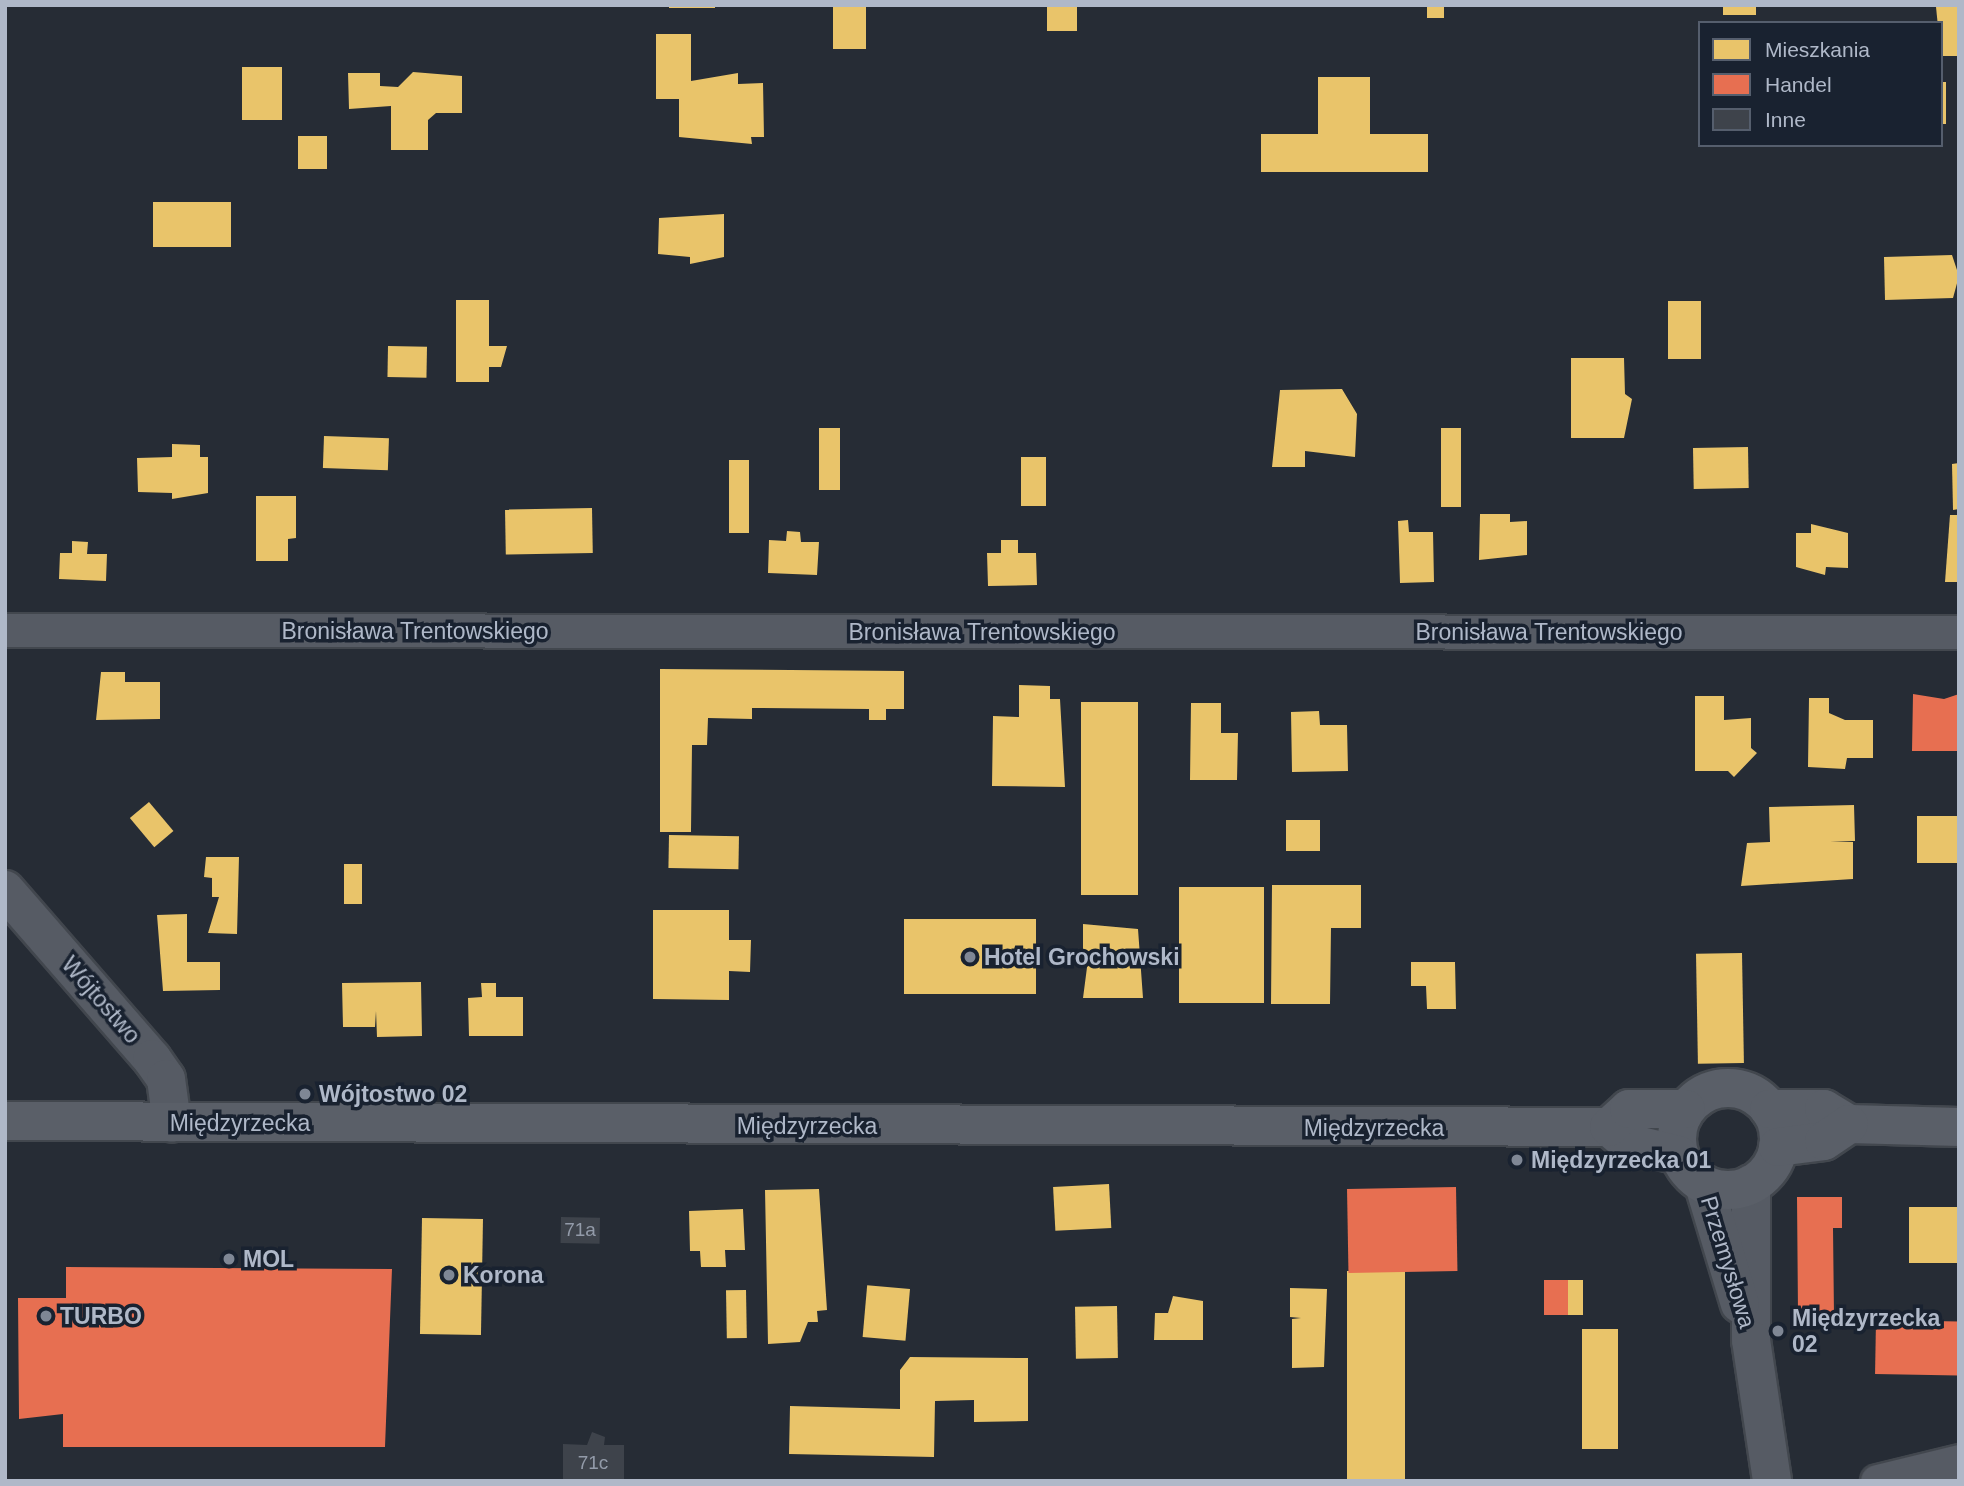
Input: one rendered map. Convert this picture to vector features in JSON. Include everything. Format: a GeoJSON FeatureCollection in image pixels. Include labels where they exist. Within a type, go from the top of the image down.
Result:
{"type":"FeatureCollection","features":[{"type":"Feature","properties":{"kind":"main road"},"geometry":{"type":"LineString","coordinates":[[1769,1109],[1778,1147],[1770,1169],[1751,1184],[1728,1190],[1704,1185],[1679,1155],[1628,1143],[1609,1127],[1629,1109],[1686,1109],[1707,1092],[1734,1088],[1769,1109],[1824,1109],[1849,1124],[1959,1127]]}},
{"type":"Feature","properties":{"kind":"main road"},"geometry":{"type":"LineString","coordinates":[[1679,1155],[1686,1109]]}},
{"type":"Feature","properties":{"kind":"main road","name":"Międzyrzecka"},"geometry":{"type":"LineString","coordinates":[[5,1121],[1609,1127]]}},
{"type":"Feature","properties":{"kind":"main road"},"geometry":{"type":"LineString","coordinates":[[1778,1147],[1824,1141],[1849,1124]]}},
{"type":"Feature","properties":{"kind":"street","name":"Bronisława Trentowskiego"},"geometry":{"type":"LineString","coordinates":[[5,630],[1959,632]]}},
{"type":"Feature","properties":{"kind":"street","name":"Wójtostwo"},"geometry":{"type":"LineString","coordinates":[[5,890],[152,1059],[166,1079],[172,1123]]}},
{"type":"Feature","properties":{"kind":"street","name":"Przemysłowa"},"geometry":{"type":"LineString","coordinates":[[1751,1184],[1751,1340]]}},
{"type":"Feature","properties":{"kind":"street","name":"Przemysłowa"},"geometry":{"type":"LineString","coordinates":[[1704,1185],[1751,1340],[1772,1481]]}},
{"type":"Feature","properties":{"kind":"street"},"geometry":{"type":"LineString","coordinates":[[1877,1481],[1959,1461]]}},
{"type":"Feature","properties":{"kind":"building: Mieszkania"},"geometry":{"type":"Polygon","coordinates":[[[669,5],[715,5],[715,8],[669,8],[669,5]]]}},
{"type":"Feature","properties":{"kind":"building: Mieszkania"},"geometry":{"type":"Polygon","coordinates":[[[1047,5],[1077,5],[1077,31],[1047,31],[1047,5]]]}},
{"type":"Feature","properties":{"kind":"building: Mieszkania"},"geometry":{"type":"Polygon","coordinates":[[[1427,5],[1444,5],[1444,18],[1427,18],[1427,5]]]}},
{"type":"Feature","properties":{"kind":"building: Mieszkania"},"geometry":{"type":"Polygon","coordinates":[[[1723,5],[1756,5],[1756,15],[1723,15],[1723,5]]]}},
{"type":"Feature","properties":{"kind":"building: Mieszkania"},"geometry":{"type":"Polygon","coordinates":[[[833,7],[866,7],[866,49],[833,49],[833,7]]]}},
{"type":"Feature","properties":{"kind":"building: Mieszkania"},"geometry":{"type":"Polygon","coordinates":[[[1936,7],[1959,7],[1959,56],[1943,56],[1943,21],[1937,21],[1936,7]]]}},
{"type":"Feature","properties":{"kind":"building: Mieszkania"},"geometry":{"type":"Polygon","coordinates":[[[656,34],[691,34],[691,81],[738,73],[738,84],[763,83],[764,137],[751,137],[752,144],[679,137],[679,99],[656,99],[656,34]]]}},
{"type":"Feature","properties":{"kind":"building: Mieszkania"},"geometry":{"type":"Polygon","coordinates":[[[242,67],[282,67],[282,120],[242,120],[242,67]]]}},
{"type":"Feature","properties":{"kind":"building: Mieszkania"},"geometry":{"type":"Polygon","coordinates":[[[413,72],[462,76],[462,113],[436,113],[428,120],[428,150],[391,150],[391,106],[349,109],[348,73],[380,73],[380,86],[398,87],[413,72]]]}},
{"type":"Feature","properties":{"kind":"building: Mieszkania"},"geometry":{"type":"Polygon","coordinates":[[[1318,77],[1370,77],[1370,134],[1428,134],[1428,172],[1261,172],[1261,134],[1318,134],[1318,77]]]}},
{"type":"Feature","properties":{"kind":"building: Mieszkania"},"geometry":{"type":"Polygon","coordinates":[[[1943,82],[1946,82],[1946,124],[1943,124],[1943,82]]]}},
{"type":"Feature","properties":{"kind":"building: Mieszkania"},"geometry":{"type":"Polygon","coordinates":[[[298,136],[327,136],[327,169],[298,169],[298,136]]]}},
{"type":"Feature","properties":{"kind":"building: Mieszkania"},"geometry":{"type":"Polygon","coordinates":[[[153,202],[231,202],[231,247],[153,247],[153,202]]]}},
{"type":"Feature","properties":{"kind":"building: Mieszkania"},"geometry":{"type":"Polygon","coordinates":[[[724,214],[724,257],[690,264],[690,257],[658,254],[659,218],[724,214]]]}},
{"type":"Feature","properties":{"kind":"building: Mieszkania"},"geometry":{"type":"Polygon","coordinates":[[[1952,255],[1959,276],[1953,298],[1885,300],[1884,257],[1952,255]]]}},
{"type":"Feature","properties":{"kind":"building: Mieszkania"},"geometry":{"type":"Polygon","coordinates":[[[456,300],[489,300],[489,346],[507,346],[501,367],[489,367],[489,382],[456,382],[456,300]]]}},
{"type":"Feature","properties":{"kind":"building: Mieszkania"},"geometry":{"type":"Polygon","coordinates":[[[1668,301],[1701,301],[1701,359],[1668,359],[1668,301]]]}},
{"type":"Feature","properties":{"kind":"building: Mieszkania"},"geometry":{"type":"Polygon","coordinates":[[[388,346],[427,347],[426,378],[387,377],[388,346]]]}},
{"type":"Feature","properties":{"kind":"building: Mieszkania"},"geometry":{"type":"Polygon","coordinates":[[[1571,358],[1624,358],[1625,394],[1632,399],[1624,438],[1571,438],[1571,358]]]}},
{"type":"Feature","properties":{"kind":"building: Mieszkania"},"geometry":{"type":"Polygon","coordinates":[[[1342,389],[1357,414],[1355,457],[1305,451],[1305,467],[1272,467],[1280,390],[1342,389]]]}},
{"type":"Feature","properties":{"kind":"building: Mieszkania"},"geometry":{"type":"Polygon","coordinates":[[[819,428],[840,428],[840,490],[819,490],[819,428]]]}},
{"type":"Feature","properties":{"kind":"building: Mieszkania"},"geometry":{"type":"Polygon","coordinates":[[[1441,428],[1461,428],[1461,507],[1441,507],[1441,428]]]}},
{"type":"Feature","properties":{"kind":"building: Mieszkania"},"geometry":{"type":"Polygon","coordinates":[[[324,436],[389,438],[388,470],[323,468],[324,436]]]}},
{"type":"Feature","properties":{"kind":"building: Mieszkania"},"geometry":{"type":"Polygon","coordinates":[[[172,444],[200,445],[200,457],[208,457],[208,493],[172,499],[172,493],[138,492],[137,458],[172,457],[172,444]]]}},
{"type":"Feature","properties":{"kind":"building: Mieszkania"},"geometry":{"type":"Polygon","coordinates":[[[1748,447],[1749,488],[1694,489],[1693,448],[1748,447]]]}},
{"type":"Feature","properties":{"kind":"building: Mieszkania"},"geometry":{"type":"Polygon","coordinates":[[[1021,457],[1046,457],[1046,506],[1021,506],[1021,457]]]}},
{"type":"Feature","properties":{"kind":"building: Mieszkania"},"geometry":{"type":"Polygon","coordinates":[[[729,460],[749,460],[749,533],[729,533],[729,460]]]}},
{"type":"Feature","properties":{"kind":"building: Mieszkania"},"geometry":{"type":"Polygon","coordinates":[[[1959,463],[1959,509],[1953,510],[1952,464],[1959,463]]]}},
{"type":"Feature","properties":{"kind":"building: Mieszkania"},"geometry":{"type":"Polygon","coordinates":[[[256,496],[296,496],[296,538],[288,539],[288,561],[256,561],[256,496]]]}},
{"type":"Feature","properties":{"kind":"building: Mieszkania"},"geometry":{"type":"Polygon","coordinates":[[[592,508],[593,553],[506,555],[505,510],[592,508]]]}},
{"type":"Feature","properties":{"kind":"building: Mieszkania"},"geometry":{"type":"Polygon","coordinates":[[[1480,514],[1510,514],[1510,522],[1527,521],[1527,555],[1479,560],[1480,514]]]}},
{"type":"Feature","properties":{"kind":"building: Mieszkania"},"geometry":{"type":"Polygon","coordinates":[[[1950,515],[1959,515],[1959,582],[1945,582],[1950,515]]]}},
{"type":"Feature","properties":{"kind":"building: Mieszkania"},"geometry":{"type":"Polygon","coordinates":[[[1408,520],[1409,532],[1433,532],[1434,582],[1400,583],[1398,521],[1408,520]]]}},
{"type":"Feature","properties":{"kind":"building: Mieszkania"},"geometry":{"type":"Polygon","coordinates":[[[1811,524],[1848,533],[1848,568],[1826,567],[1825,575],[1796,567],[1796,533],[1811,533],[1811,524]]]}},
{"type":"Feature","properties":{"kind":"building: Mieszkania"},"geometry":{"type":"Polygon","coordinates":[[[787,531],[800,532],[801,542],[819,542],[817,575],[768,573],[769,540],[786,541],[787,531]]]}},
{"type":"Feature","properties":{"kind":"building: Mieszkania"},"geometry":{"type":"Polygon","coordinates":[[[1001,540],[1018,540],[1018,553],[1036,553],[1037,585],[988,586],[987,553],[1001,553],[1001,540]]]}},
{"type":"Feature","properties":{"kind":"building: Mieszkania"},"geometry":{"type":"Polygon","coordinates":[[[72,541],[88,542],[87,554],[107,554],[106,581],[59,579],[60,553],[72,553],[72,541]]]}},
{"type":"Feature","properties":{"kind":"building: Mieszkania"},"geometry":{"type":"Polygon","coordinates":[[[660,669],[904,671],[904,709],[886,709],[886,720],[869,720],[869,709],[752,708],[752,719],[708,718],[707,745],[692,745],[691,832],[660,832],[660,669]]]}},
{"type":"Feature","properties":{"kind":"building: Mieszkania"},"geometry":{"type":"Polygon","coordinates":[[[101,672],[125,672],[125,682],[160,682],[160,719],[96,720],[101,672]]]}},
{"type":"Feature","properties":{"kind":"building: Mieszkania"},"geometry":{"type":"Polygon","coordinates":[[[1019,685],[1050,686],[1050,699],[1060,699],[1065,787],[992,786],[993,716],[1019,717],[1019,685]]]}},
{"type":"Feature","properties":{"kind":"building: Mieszkania"},"geometry":{"type":"Polygon","coordinates":[[[1695,696],[1724,696],[1724,720],[1751,718],[1751,748],[1757,753],[1734,777],[1728,771],[1695,771],[1695,696]]]}},
{"type":"Feature","properties":{"kind":"building: Mieszkania"},"geometry":{"type":"Polygon","coordinates":[[[1809,698],[1829,698],[1829,713],[1845,720],[1873,720],[1873,758],[1847,758],[1845,769],[1808,767],[1809,698]]]}},
{"type":"Feature","properties":{"kind":"building: Mieszkania"},"geometry":{"type":"Polygon","coordinates":[[[1081,702],[1138,702],[1138,895],[1081,895],[1081,702]]]}},
{"type":"Feature","properties":{"kind":"building: Mieszkania"},"geometry":{"type":"Polygon","coordinates":[[[1191,703],[1221,703],[1221,733],[1238,733],[1237,780],[1190,780],[1191,703]]]}},
{"type":"Feature","properties":{"kind":"building: Mieszkania"},"geometry":{"type":"Polygon","coordinates":[[[1319,711],[1320,725],[1347,725],[1348,771],[1292,772],[1291,712],[1319,711]]]}},
{"type":"Feature","properties":{"kind":"building: Mieszkania"},"geometry":{"type":"Polygon","coordinates":[[[149,802],[173,831],[154,847],[130,818],[149,802]]]}},
{"type":"Feature","properties":{"kind":"building: Mieszkania"},"geometry":{"type":"Polygon","coordinates":[[[1854,805],[1855,841],[1830,841],[1853,842],[1853,879],[1741,886],[1747,843],[1770,842],[1769,807],[1854,805]]]}},
{"type":"Feature","properties":{"kind":"building: Mieszkania"},"geometry":{"type":"Polygon","coordinates":[[[1917,816],[1959,816],[1959,863],[1917,863],[1917,816]]]}},
{"type":"Feature","properties":{"kind":"building: Mieszkania"},"geometry":{"type":"Polygon","coordinates":[[[1286,820],[1320,820],[1320,851],[1286,851],[1286,820]]]}},
{"type":"Feature","properties":{"kind":"building: Mieszkania"},"geometry":{"type":"Polygon","coordinates":[[[669,835],[739,836],[738,869],[668,868],[669,835]]]}},
{"type":"Feature","properties":{"kind":"building: Mieszkania"},"geometry":{"type":"Polygon","coordinates":[[[206,857],[239,857],[237,934],[208,933],[219,897],[212,897],[212,878],[204,877],[206,857]]]}},
{"type":"Feature","properties":{"kind":"building: Mieszkania"},"geometry":{"type":"Polygon","coordinates":[[[344,864],[362,864],[362,904],[344,904],[344,864]]]}},
{"type":"Feature","properties":{"kind":"building: Mieszkania"},"geometry":{"type":"Polygon","coordinates":[[[1272,885],[1361,885],[1361,928],[1331,928],[1330,1004],[1271,1004],[1272,885]]]}},
{"type":"Feature","properties":{"kind":"building: Mieszkania"},"geometry":{"type":"Polygon","coordinates":[[[1179,887],[1264,887],[1264,1003],[1179,1003],[1179,887]]]}},
{"type":"Feature","properties":{"kind":"building: Mieszkania"},"geometry":{"type":"Polygon","coordinates":[[[653,910],[729,910],[729,940],[751,940],[750,972],[729,971],[729,1000],[653,999],[653,910]]]}},
{"type":"Feature","properties":{"kind":"building: Mieszkania"},"geometry":{"type":"Polygon","coordinates":[[[187,914],[187,962],[220,962],[220,990],[163,991],[157,915],[187,914]]]}},
{"type":"Feature","properties":{"kind":"building: Mieszkania","name":"Hotel Grochowski"},"geometry":{"type":"Polygon","coordinates":[[[904,919],[1036,919],[1036,994],[904,994],[904,919]]]}},
{"type":"Feature","properties":{"kind":"building: Mieszkania"},"geometry":{"type":"Polygon","coordinates":[[[1083,924],[1138,929],[1143,998],[1083,998],[1089,952],[1083,952],[1083,924]]]}},
{"type":"Feature","properties":{"kind":"building: Mieszkania"},"geometry":{"type":"Polygon","coordinates":[[[1742,953],[1744,1063],[1698,1064],[1696,954],[1742,953]]]}},
{"type":"Feature","properties":{"kind":"building: Mieszkania"},"geometry":{"type":"Polygon","coordinates":[[[1411,962],[1455,962],[1456,1009],[1427,1009],[1426,986],[1411,986],[1411,962]]]}},
{"type":"Feature","properties":{"kind":"building: Mieszkania"},"geometry":{"type":"Polygon","coordinates":[[[421,982],[422,1036],[377,1037],[376,1011],[375,1027],[343,1027],[342,983],[421,982]]]}},
{"type":"Feature","properties":{"kind":"building: Mieszkania"},"geometry":{"type":"Polygon","coordinates":[[[481,983],[496,983],[496,997],[523,997],[523,1036],[469,1036],[468,998],[482,997],[481,983]]]}},
{"type":"Feature","properties":{"kind":"building: Mieszkania"},"geometry":{"type":"Polygon","coordinates":[[[1109,1184],[1111,1228],[1055,1231],[1053,1187],[1109,1184]]]}},
{"type":"Feature","properties":{"kind":"building: Mieszkania"},"geometry":{"type":"Polygon","coordinates":[[[819,1189],[827,1310],[817,1311],[818,1322],[808,1322],[800,1342],[768,1344],[765,1190],[819,1189]]]}},
{"type":"Feature","properties":{"kind":"building: Mieszkania"},"geometry":{"type":"Polygon","coordinates":[[[1909,1207],[1959,1207],[1959,1263],[1909,1263],[1909,1207]]]}},
{"type":"Feature","properties":{"kind":"building: Mieszkania"},"geometry":{"type":"Polygon","coordinates":[[[743,1209],[745,1250],[725,1250],[726,1267],[701,1267],[700,1251],[690,1251],[689,1211],[743,1209]]]}},
{"type":"Feature","properties":{"kind":"building: Mieszkania"},"geometry":{"type":"Polygon","coordinates":[[[422,1218],[483,1219],[481,1335],[420,1334],[422,1218]]]}},
{"type":"Feature","properties":{"kind":"building: Mieszkania"},"geometry":{"type":"Polygon","coordinates":[[[1347,1271],[1405,1271],[1405,1481],[1347,1481],[1347,1271]]]}},
{"type":"Feature","properties":{"kind":"building: Mieszkania"},"geometry":{"type":"Polygon","coordinates":[[[1568,1280],[1583,1280],[1583,1315],[1568,1315],[1568,1280]]]}},
{"type":"Feature","properties":{"kind":"building: Mieszkania"},"geometry":{"type":"Polygon","coordinates":[[[867,1285],[910,1289],[905,1341],[863,1337],[867,1285]]]}},
{"type":"Feature","properties":{"kind":"building: Mieszkania"},"geometry":{"type":"Polygon","coordinates":[[[1290,1288],[1327,1289],[1324,1367],[1292,1368],[1292,1319],[1301,1318],[1290,1317],[1290,1288]]]}},
{"type":"Feature","properties":{"kind":"building: Mieszkania"},"geometry":{"type":"Polygon","coordinates":[[[726,1290],[746,1290],[747,1338],[727,1338],[726,1290]]]}},
{"type":"Feature","properties":{"kind":"building: Mieszkania"},"geometry":{"type":"Polygon","coordinates":[[[1173,1296],[1203,1301],[1203,1340],[1154,1340],[1155,1313],[1168,1313],[1173,1296]]]}},
{"type":"Feature","properties":{"kind":"building: Mieszkania"},"geometry":{"type":"Polygon","coordinates":[[[1117,1306],[1118,1358],[1076,1359],[1075,1307],[1117,1306]]]}},
{"type":"Feature","properties":{"kind":"building: Mieszkania"},"geometry":{"type":"Polygon","coordinates":[[[1582,1329],[1618,1329],[1618,1449],[1582,1449],[1582,1329]]]}},
{"type":"Feature","properties":{"kind":"building: Mieszkania"},"geometry":{"type":"Polygon","coordinates":[[[910,1357],[1028,1358],[1028,1421],[974,1422],[974,1400],[935,1401],[934,1457],[789,1454],[790,1406],[900,1409],[900,1370],[910,1357]]]}},
{"type":"Feature","properties":{"kind":"building: Handel"},"geometry":{"type":"Polygon","coordinates":[[[1913,694],[1944,699],[1959,694],[1959,751],[1912,751],[1913,694]]]}},
{"type":"Feature","properties":{"kind":"building: Handel"},"geometry":{"type":"Polygon","coordinates":[[[1456,1187],[1457,1271],[1348,1273],[1347,1189],[1456,1187]]]}},
{"type":"Feature","properties":{"kind":"building: Handel"},"geometry":{"type":"Polygon","coordinates":[[[1797,1197],[1842,1197],[1842,1228],[1833,1228],[1834,1315],[1798,1314],[1797,1197]]]}},
{"type":"Feature","properties":{"kind":"building: Handel"},"geometry":{"type":"Polygon","coordinates":[[[66,1267],[392,1269],[385,1447],[63,1447],[63,1414],[19,1419],[18,1298],[66,1298],[66,1267]]]}},
{"type":"Feature","properties":{"kind":"building: Handel"},"geometry":{"type":"Polygon","coordinates":[[[1544,1280],[1568,1280],[1568,1315],[1544,1315],[1544,1280]]]}},
{"type":"Feature","properties":{"kind":"building: Handel"},"geometry":{"type":"Polygon","coordinates":[[[1876,1320],[1959,1321],[1958,1375],[1875,1374],[1876,1320]]]}},
{"type":"Feature","properties":{"kind":"building: Inne"},"geometry":{"type":"Polygon","coordinates":[[[561,1217],[600,1218],[600,1244],[561,1243],[561,1217]]]}},
{"type":"Feature","properties":{"kind":"building: Inne"},"geometry":{"type":"Polygon","coordinates":[[[592,1432],[605,1437],[604,1445],[624,1445],[624,1481],[563,1481],[563,1444],[587,1445],[592,1432]]]}},
{"type":"Feature","properties":{"kind":"place","name":"Hotel Grochowski"},"geometry":{"type":"Point","coordinates":[970,957]}},
{"type":"Feature","properties":{"kind":"place","name":"Wójtostwo 02"},"geometry":{"type":"Point","coordinates":[305,1094]}},
{"type":"Feature","properties":{"kind":"place","name":"Międzyrzecka 01"},"geometry":{"type":"Point","coordinates":[1517,1160]}},
{"type":"Feature","properties":{"kind":"place","name":"MOL"},"geometry":{"type":"Point","coordinates":[229,1259]}},
{"type":"Feature","properties":{"kind":"place","name":"Korona"},"geometry":{"type":"Point","coordinates":[449,1275]}},
{"type":"Feature","properties":{"kind":"place","name":"TURBO"},"geometry":{"type":"Point","coordinates":[46,1316]}},
{"type":"Feature","properties":{"kind":"place","name":"Międzyrzecka 02"},"geometry":{"type":"Point","coordinates":[1778,1331]}}]}
